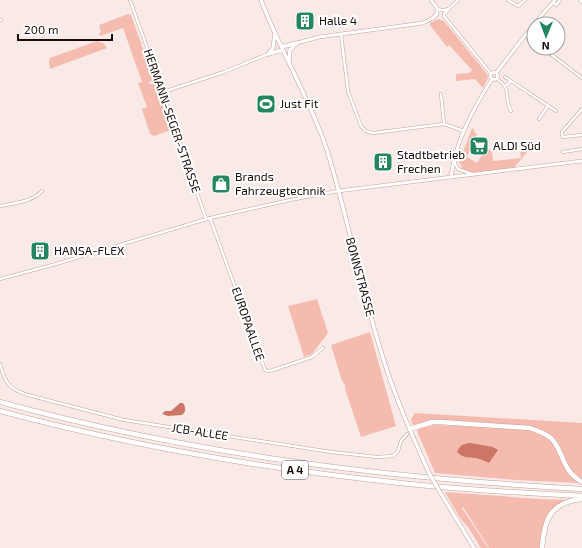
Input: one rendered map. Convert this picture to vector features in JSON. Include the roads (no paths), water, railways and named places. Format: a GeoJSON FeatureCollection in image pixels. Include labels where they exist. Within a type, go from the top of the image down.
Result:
{"type":"FeatureCollection","features":[{"type":"Feature","properties":{"kind":"highway","name":"A 4"},"geometry":{"type":"LineString","coordinates":[[0,402],[62,418],[156,439],[285,461],[419,477],[582,488]]}},
{"type":"Feature","properties":{"kind":"highway","name":"A 4"},"geometry":{"type":"LineString","coordinates":[[0,411],[63,427],[154,446],[286,469],[410,484],[519,493],[582,496]]}},
{"type":"Feature","properties":{"kind":"highway"},"geometry":{"type":"LineString","coordinates":[[410,429],[432,422],[530,428],[542,432],[552,439],[567,469],[574,477],[582,482]]}},
{"type":"Feature","properties":{"kind":"highway"},"geometry":{"type":"LineString","coordinates":[[542,548],[545,525],[553,511],[566,502],[582,499]]}},
{"type":"Feature","properties":{"kind":"main road","name":"BONNSTRASSE"},"geometry":{"type":"LineString","coordinates":[[261,0],[321,132],[378,343],[393,388],[429,473],[474,548]]}},
{"type":"Feature","properties":{"kind":"main road"},"geometry":{"type":"LineString","coordinates":[[268,54],[273,48],[275,32]]}},
{"type":"Feature","properties":{"kind":"main road"},"geometry":{"type":"LineString","coordinates":[[281,46],[288,46],[297,43]]}},
{"type":"Feature","properties":{"kind":"main road"},"geometry":{"type":"LineString","coordinates":[[289,62],[290,50],[297,43]]}},
{"type":"Feature","properties":{"kind":"main road"},"geometry":{"type":"LineString","coordinates":[[268,54],[284,51]]}},
{"type":"Feature","properties":{"kind":"street","name":"HERMANN-SEGER-STRASSE"},"geometry":{"type":"LineString","coordinates":[[130,0],[206,219]]}},
{"type":"Feature","properties":{"kind":"street"},"geometry":{"type":"LineString","coordinates":[[431,0],[438,9],[442,11],[449,9]]}},
{"type":"Feature","properties":{"kind":"street"},"geometry":{"type":"LineString","coordinates":[[451,177],[455,158],[464,131],[475,107],[492,80],[490,76],[491,74],[444,16],[444,14],[458,0]]}},
{"type":"Feature","properties":{"kind":"street"},"geometry":{"type":"LineString","coordinates":[[508,0],[518,6],[525,0]]}},
{"type":"Feature","properties":{"kind":"street"},"geometry":{"type":"LineString","coordinates":[[541,16],[554,1],[556,5],[560,0]]}},
{"type":"Feature","properties":{"kind":"street"},"geometry":{"type":"LineString","coordinates":[[297,43],[319,37],[423,23],[436,16],[438,9]]}},
{"type":"Feature","properties":{"kind":"street"},"geometry":{"type":"LineString","coordinates":[[341,34],[348,91],[361,126],[364,130],[373,133],[444,124],[464,131]]}},
{"type":"Feature","properties":{"kind":"street"},"geometry":{"type":"LineString","coordinates":[[491,74],[496,73],[525,35]]}},
{"type":"Feature","properties":{"kind":"street"},"geometry":{"type":"LineString","coordinates":[[163,92],[224,72],[268,54]]}},
{"type":"Feature","properties":{"kind":"street"},"geometry":{"type":"LineString","coordinates":[[553,56],[582,78]]}},
{"type":"Feature","properties":{"kind":"street"},"geometry":{"type":"LineString","coordinates":[[496,73],[498,76],[497,79],[505,86],[507,92],[507,103],[511,111]]}},
{"type":"Feature","properties":{"kind":"street"},"geometry":{"type":"LineString","coordinates":[[505,77],[556,112]]}},
{"type":"Feature","properties":{"kind":"street"},"geometry":{"type":"LineString","coordinates":[[492,80],[497,79]]}},
{"type":"Feature","properties":{"kind":"street"},"geometry":{"type":"LineString","coordinates":[[505,86],[511,81]]}},
{"type":"Feature","properties":{"kind":"street"},"geometry":{"type":"LineString","coordinates":[[441,94],[444,124]]}},
{"type":"Feature","properties":{"kind":"street"},"geometry":{"type":"LineString","coordinates":[[539,119],[548,106]]}},
{"type":"Feature","properties":{"kind":"street"},"geometry":{"type":"LineString","coordinates":[[582,109],[562,132],[562,136],[582,135]]}},
{"type":"Feature","properties":{"kind":"street"},"geometry":{"type":"LineString","coordinates":[[563,152],[582,149]]}},
{"type":"Feature","properties":{"kind":"street"},"geometry":{"type":"LineString","coordinates":[[455,158],[455,164],[458,169],[474,175]]}},
{"type":"Feature","properties":{"kind":"street"},"geometry":{"type":"LineString","coordinates":[[0,279],[53,265],[206,219],[290,200],[338,191],[582,161]]}},
{"type":"Feature","properties":{"kind":"street"},"geometry":{"type":"LineString","coordinates":[[0,206],[31,199],[42,191]]}},
{"type":"Feature","properties":{"kind":"street","name":"EUROPAALLEE"},"geometry":{"type":"LineString","coordinates":[[210,218],[265,370],[273,370],[312,357],[323,348]]}},
{"type":"Feature","properties":{"kind":"street","name":"JCB-ALLEE"},"geometry":{"type":"LineString","coordinates":[[0,364],[3,376],[14,390],[124,420],[331,452],[377,457],[393,456],[398,451],[401,441],[407,434]]}},
{"type":"Feature","properties":{"kind":"place","name":"Halle 4"},"geometry":{"type":"Point","coordinates":[305,21]}},
{"type":"Feature","properties":{"kind":"place","name":"Just Fit"},"geometry":{"type":"Point","coordinates":[266,104]}},
{"type":"Feature","properties":{"kind":"place","name":"ALDI Süd"},"geometry":{"type":"Point","coordinates":[479,146]}},
{"type":"Feature","properties":{"kind":"place","name":"Stadtbetrieb Frechen"},"geometry":{"type":"Point","coordinates":[383,162]}},
{"type":"Feature","properties":{"kind":"place","name":"Brands Fahrzeugtechnik"},"geometry":{"type":"Point","coordinates":[221,184]}},
{"type":"Feature","properties":{"kind":"place","name":"HANSA-FLEX"},"geometry":{"type":"Point","coordinates":[40,251]}}]}
